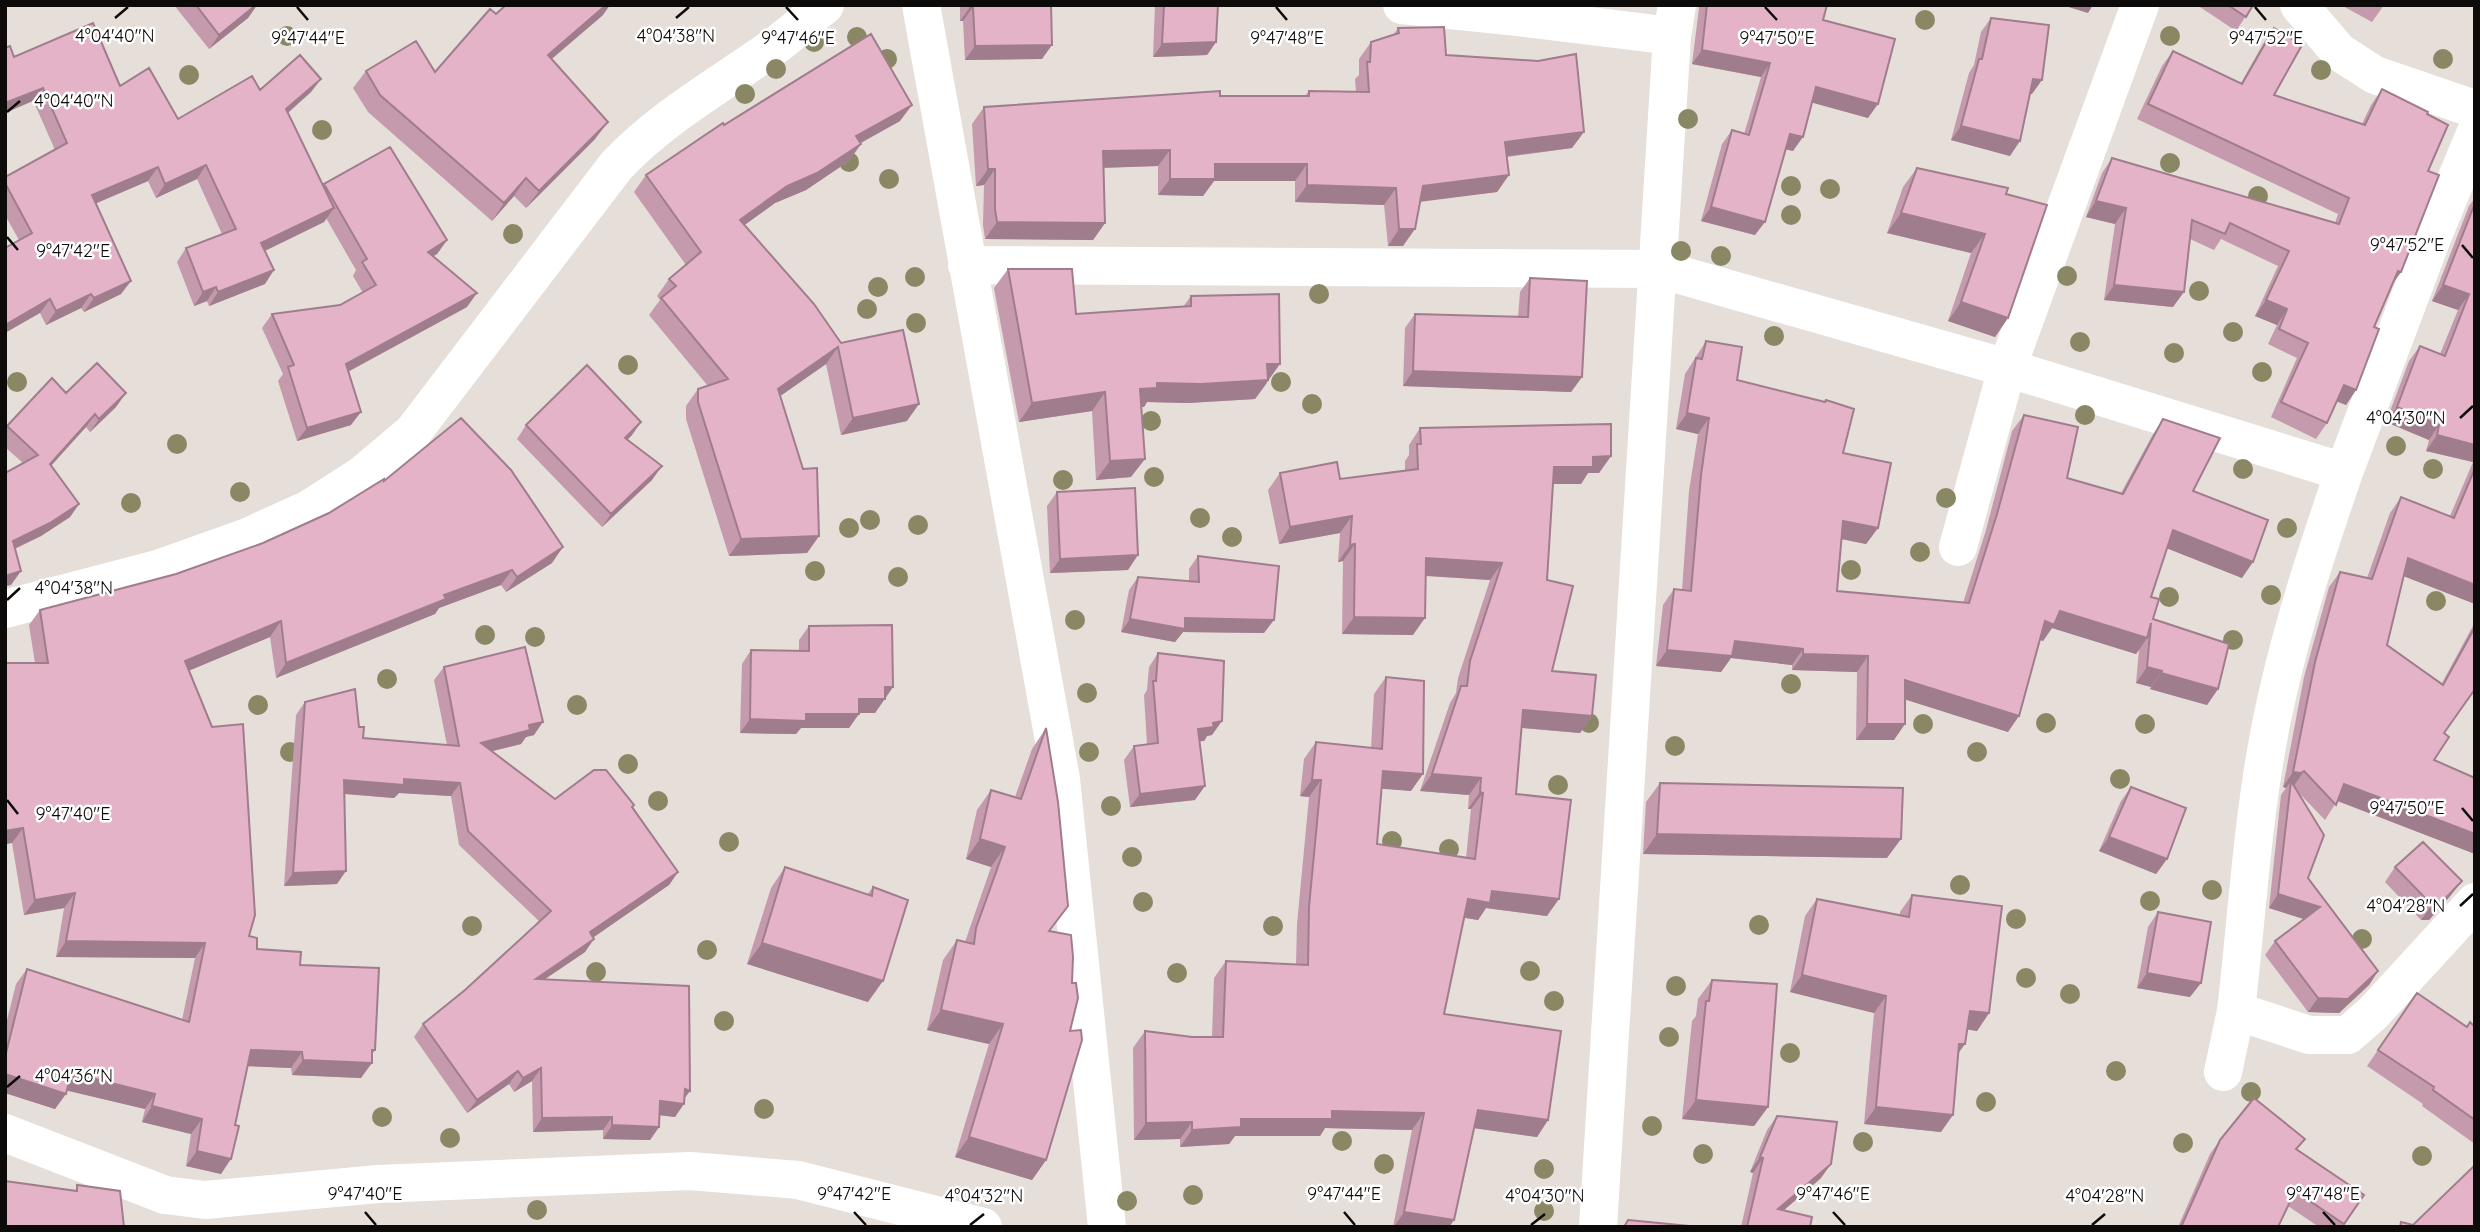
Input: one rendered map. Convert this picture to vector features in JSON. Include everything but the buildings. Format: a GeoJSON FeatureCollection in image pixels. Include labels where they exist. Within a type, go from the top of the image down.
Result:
{"type":"FeatureCollection","features":[{"type":"Feature","properties":{"kind":"street"},"geometry":{"type":"LineString","coordinates":[[5,609],[158,569],[245,538],[309,509],[362,475],[413,432],[616,166],[637,143],[671,116],[776,45],[825,5]]}},
{"type":"Feature","properties":{"kind":"street"},"geometry":{"type":"LineString","coordinates":[[921,5],[1061,779],[1107,1227]]}},
{"type":"Feature","properties":{"kind":"street"},"geometry":{"type":"LineString","coordinates":[[1402,5],[1518,17],[1675,21],[1598,1227]]}},
{"type":"Feature","properties":{"kind":"street"},"geometry":{"type":"LineString","coordinates":[[1958,547],[2007,368],[2140,5]]}},
{"type":"Feature","properties":{"kind":"street"},"geometry":{"type":"LineString","coordinates":[[2299,5],[2339,52],[2375,75],[2475,109]]}},
{"type":"Feature","properties":{"kind":"street"},"geometry":{"type":"LineString","coordinates":[[2223,1072],[2236,1012],[2262,777],[2275,702],[2302,598],[2344,472],[2432,238],[2475,134]]}},
{"type":"Feature","properties":{"kind":"street"},"geometry":{"type":"LineString","coordinates":[[967,265],[1659,269],[2007,368],[2344,472]]}},
{"type":"Feature","properties":{"kind":"street"},"geometry":{"type":"LineString","coordinates":[[2236,1012],[2309,1035],[2348,1035],[2373,1013],[2475,902]]}},
{"type":"Feature","properties":{"kind":"street"},"geometry":{"type":"LineString","coordinates":[[5,1133],[153,1191],[205,1200],[378,1184],[690,1171],[797,1180],[983,1227]]}}]}
